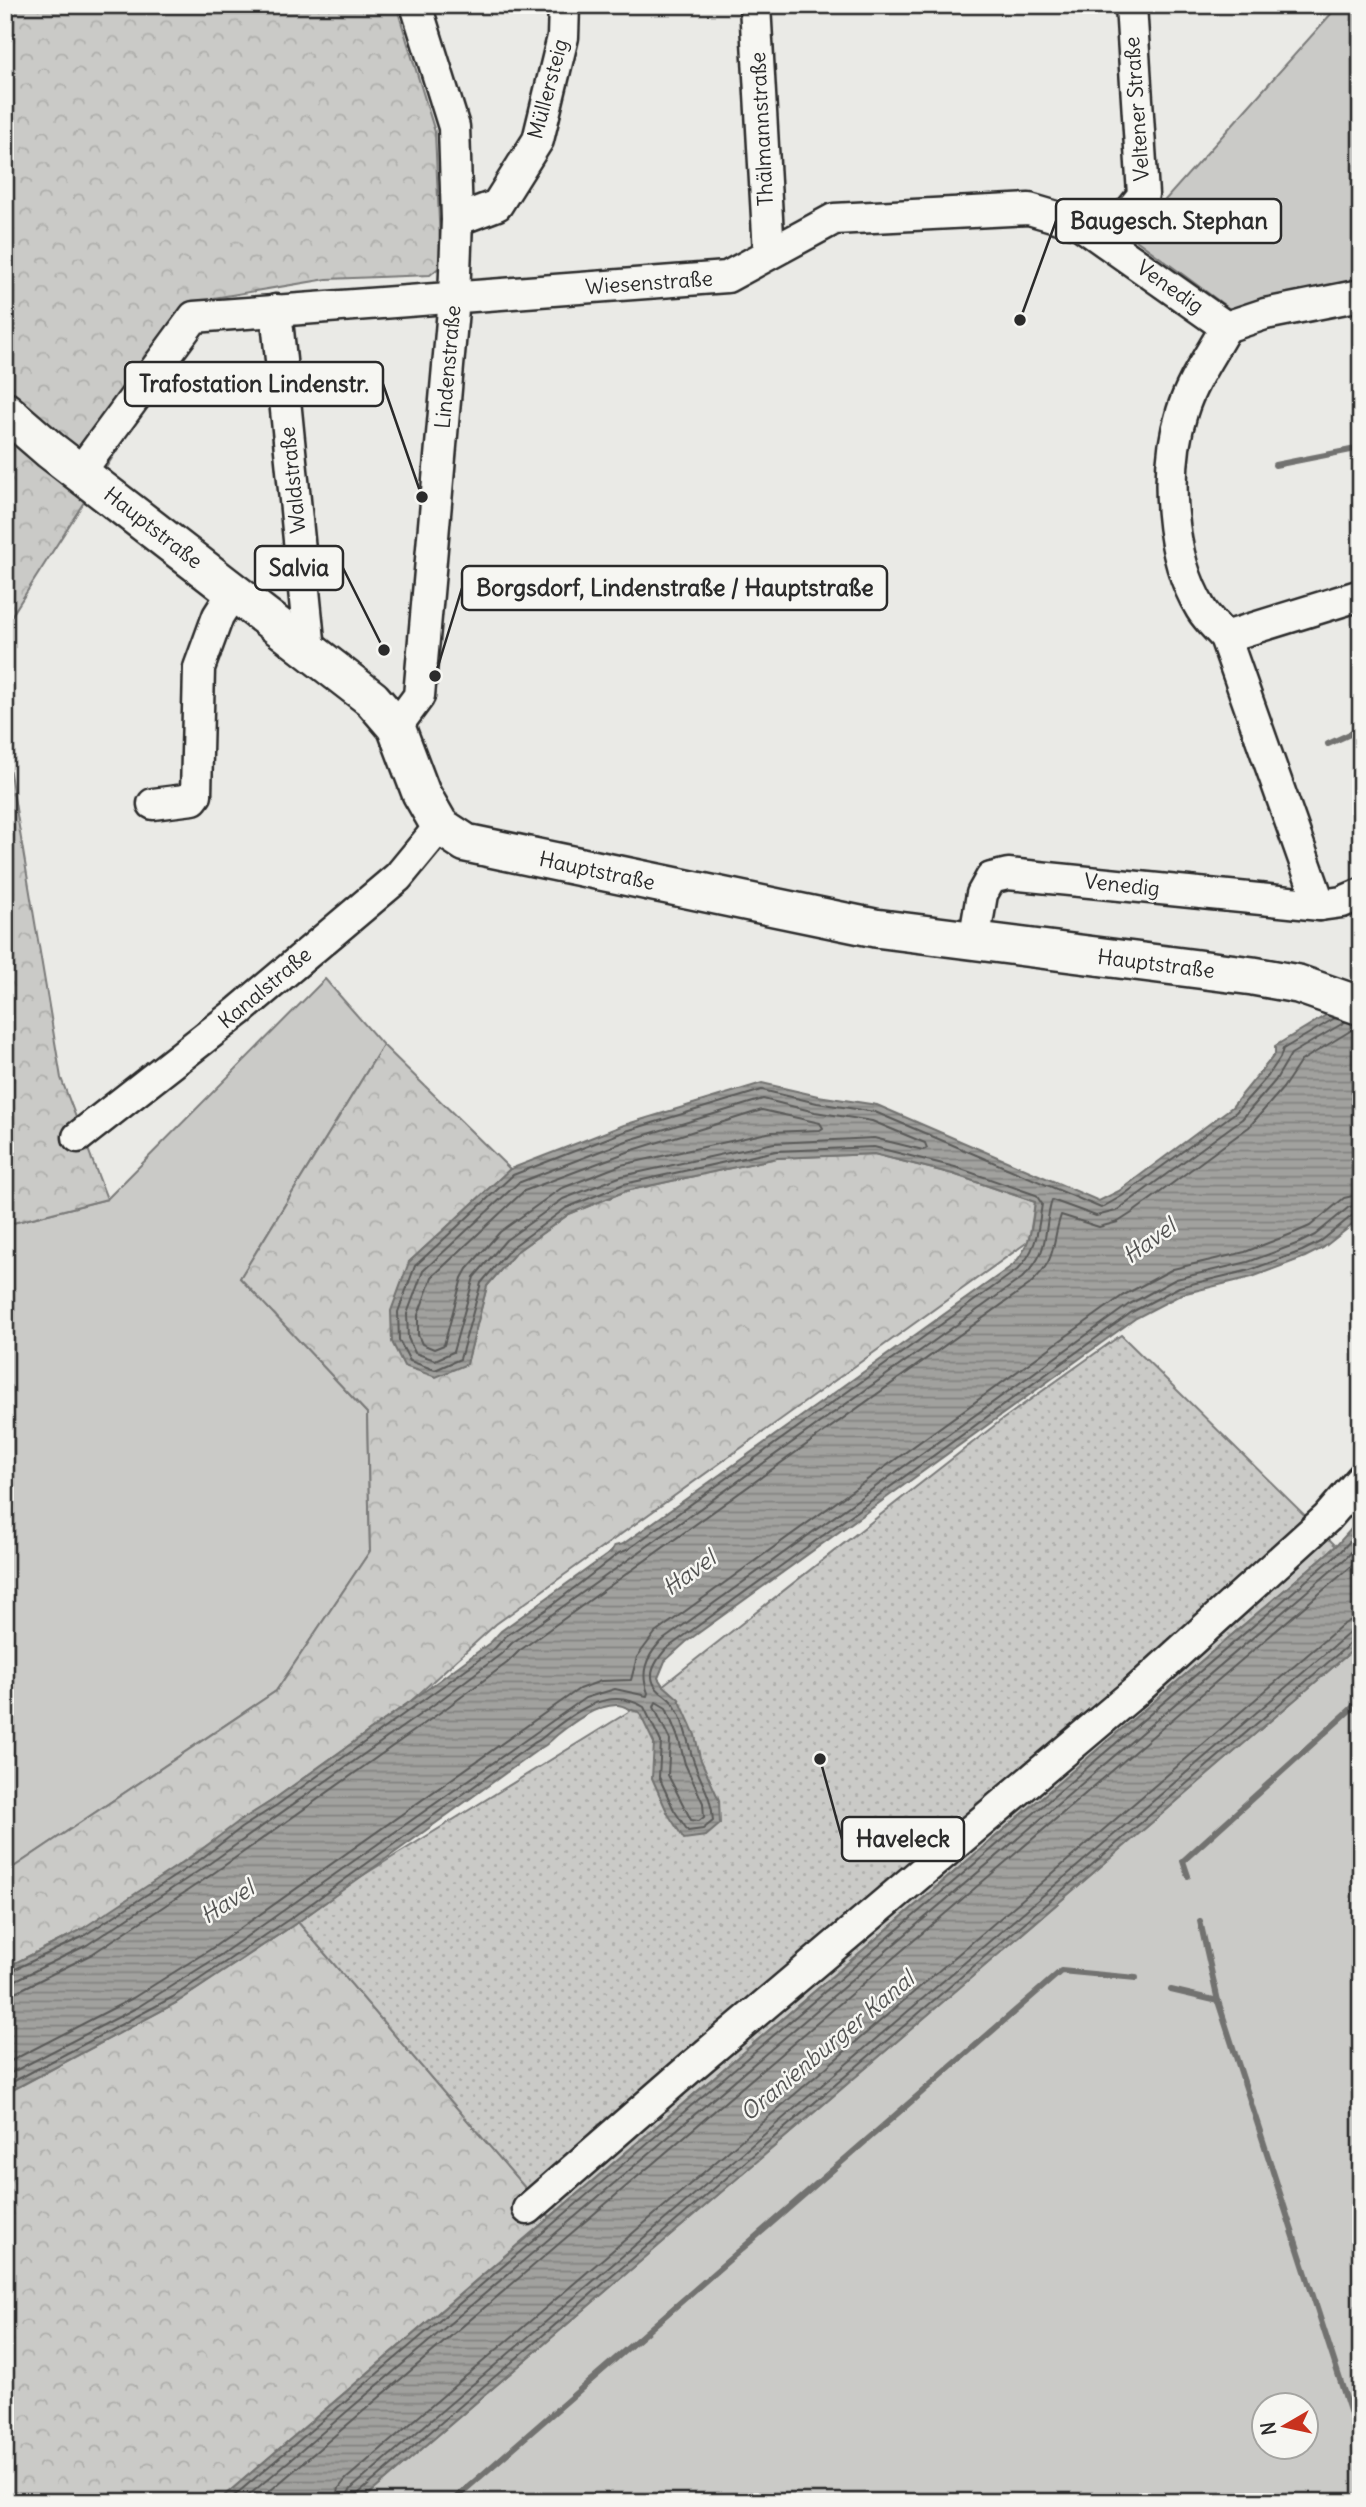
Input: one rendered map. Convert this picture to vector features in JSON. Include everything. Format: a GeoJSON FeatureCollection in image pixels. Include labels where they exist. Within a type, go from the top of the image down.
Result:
{"type":"FeatureCollection","features":[{"type":"Feature","properties":{"kind":"main road","name":"Hauptstraße"},"geometry":{"type":"LineString","coordinates":[[5,411],[50,450],[372,699],[396,727],[421,793],[440,825],[466,843],[863,926],[1239,974],[1298,984],[1361,1006]]}},
{"type":"Feature","properties":{"kind":"street","name":"Lindenstraße"},"geometry":{"type":"LineString","coordinates":[[396,727],[419,696],[454,298],[457,220],[454,127],[416,5]]}},
{"type":"Feature","properties":{"kind":"street","name":"Müllersteig"},"geometry":{"type":"LineString","coordinates":[[457,220],[497,205],[538,140],[563,37],[564,5]]}},
{"type":"Feature","properties":{"kind":"street","name":"Thälmannstraße"},"geometry":{"type":"LineString","coordinates":[[755,5],[769,253]]}},
{"type":"Feature","properties":{"kind":"street","name":"Veltener Straße"},"geometry":{"type":"LineString","coordinates":[[1106,242],[1143,195],[1131,5]]}},
{"type":"Feature","properties":{"kind":"street","name":"Wiesenstraße"},"geometry":{"type":"LineString","coordinates":[[454,298],[727,277],[834,219],[1029,209],[1080,223]]}},
{"type":"Feature","properties":{"kind":"street","name":"Venedig"},"geometry":{"type":"LineString","coordinates":[[1080,223],[1226,327]]}},
{"type":"Feature","properties":{"kind":"street","name":"Venedig"},"geometry":{"type":"LineString","coordinates":[[1320,905],[1225,637],[1201,610],[1187,579],[1174,522],[1170,477],[1182,410],[1226,327],[1265,314],[1361,295]]}},
{"type":"Feature","properties":{"kind":"street"},"geometry":{"type":"LineString","coordinates":[[80,472],[194,317],[454,298]]}},
{"type":"Feature","properties":{"kind":"street","name":"Waldstraße"},"geometry":{"type":"LineString","coordinates":[[276,310],[310,650]]}},
{"type":"Feature","properties":{"kind":"street"},"geometry":{"type":"LineString","coordinates":[[153,804],[193,799],[196,795],[199,668],[218,616],[234,591]]}},
{"type":"Feature","properties":{"kind":"street"},"geometry":{"type":"LineString","coordinates":[[1225,637],[1361,595]]}},
{"type":"Feature","properties":{"kind":"street","name":"Kanalstraße"},"geometry":{"type":"LineString","coordinates":[[78,1137],[239,1011],[398,877],[440,825]]}},
{"type":"Feature","properties":{"kind":"street","name":"Venedig"},"geometry":{"type":"LineString","coordinates":[[974,942],[982,894],[991,878],[1008,874],[1320,905],[1342,902],[1361,894]]}},
{"type":"Feature","properties":{"kind":"street"},"geometry":{"type":"LineString","coordinates":[[528,2209],[691,2067],[1135,1692],[1327,1518],[1361,1479]]}},
{"type":"Feature","properties":{"kind":"green space"},"geometry":{"type":"Polygon","coordinates":[[[5,5],[396,5],[435,132],[441,266],[430,275],[327,279],[214,298],[5,626],[5,5]]]}},
{"type":"Feature","properties":{"kind":"green space"},"geometry":{"type":"Polygon","coordinates":[[[1339,5],[1361,5],[1361,284],[1231,310],[1132,237],[1339,5]]]}},
{"type":"Feature","properties":{"kind":"green space"},"geometry":{"type":"Polygon","coordinates":[[[5,743],[61,1078],[107,1199],[5,1225],[5,743]]]}},
{"type":"Feature","properties":{"kind":"green space"},"geometry":{"type":"Polygon","coordinates":[[[325,979],[383,1045],[240,1278],[367,1413],[370,1551],[276,1691],[5,1873],[5,1225],[107,1199],[325,979]]]}},
{"type":"Feature","properties":{"kind":"green space"},"geometry":{"type":"Polygon","coordinates":[[[383,1045],[510,1169],[409,1262],[467,1363],[487,1286],[516,1252],[569,1214],[626,1191],[777,1158],[874,1154],[953,1174],[1035,1202],[1029,1241],[496,1624],[411,1701],[273,1800],[113,1910],[79,1931],[5,1968],[5,1873],[276,1691],[370,1551],[367,1413],[240,1278],[383,1045]]]}},
{"type":"Feature","properties":{"kind":"green space"},"geometry":{"type":"Polygon","coordinates":[[[1121,1335],[1336,1546],[550,2217],[298,1922],[357,1879],[630,1711],[999,1422],[1121,1335]]]}},
{"type":"Feature","properties":{"kind":"green space"},"geometry":{"type":"Polygon","coordinates":[[[1361,1643],[1361,2502],[360,2502],[1361,1643]]]}},
{"type":"Feature","properties":{"kind":"green space"},"geometry":{"type":"Polygon","coordinates":[[[298,1922],[550,2217],[217,2502],[5,2502],[5,2094],[176,2003],[298,1922]]]}},
{"type":"Feature","properties":{"kind":"water","name":"Havel"},"geometry":{"type":"Polygon","coordinates":[[[1361,994],[1361,1218],[1323,1248],[1305,1257],[1252,1277],[1182,1294],[1136,1318],[686,1642],[665,1661],[658,1678],[679,1699],[695,1735],[700,1758],[719,1800],[720,1824],[706,1836],[684,1839],[668,1814],[652,1778],[654,1743],[639,1712],[618,1705],[602,1708],[570,1725],[298,1922],[176,2003],[5,2094],[5,1968],[79,1931],[273,1800],[491,1642],[501,1631],[611,1552],[614,1546],[623,1544],[1013,1265],[1027,1243],[1035,1202],[953,1174],[874,1154],[777,1158],[626,1191],[569,1214],[516,1252],[487,1286],[467,1364],[436,1377],[404,1366],[392,1342],[391,1311],[409,1262],[510,1169],[624,1125],[762,1083],[818,1096],[877,1105],[1099,1201],[1119,1191],[1232,1107],[1275,1054],[1275,1046],[1361,994]]]}},
{"type":"Feature","properties":{"kind":"water","name":"Oranienburger Kanal"},"geometry":{"type":"Polygon","coordinates":[[[1361,1518],[1361,1643],[360,2502],[217,2502],[1336,1546],[1361,1518]]]}},
{"type":"Feature","properties":{"kind":"waterway"},"geometry":{"type":"LineString","coordinates":[[1275,465],[1361,448]]}},
{"type":"Feature","properties":{"kind":"waterway"},"geometry":{"type":"LineString","coordinates":[[1328,744],[1361,729]]}},
{"type":"Feature","properties":{"kind":"waterway"},"geometry":{"type":"LineString","coordinates":[[1188,1876],[1183,1861],[1361,1700]]}},
{"type":"Feature","properties":{"kind":"waterway"},"geometry":{"type":"LineString","coordinates":[[1200,1921],[1218,2001],[1361,2445]]}},
{"type":"Feature","properties":{"kind":"waterway"},"geometry":{"type":"LineString","coordinates":[[451,2502],[1061,1971],[1136,1978]]}},
{"type":"Feature","properties":{"kind":"waterway"},"geometry":{"type":"LineString","coordinates":[[1171,1990],[1218,2001]]}},
{"type":"Feature","properties":{"kind":"place","name":"Baugesch. Stephan"},"geometry":{"type":"Point","coordinates":[1020,320]}},
{"type":"Feature","properties":{"kind":"place","name":"Trafostation Lindenstr."},"geometry":{"type":"Point","coordinates":[422,497]}},
{"type":"Feature","properties":{"kind":"place","name":"Salvia"},"geometry":{"type":"Point","coordinates":[384,650]}},
{"type":"Feature","properties":{"kind":"place","name":"Borgsdorf, Lindenstraße / Hauptstraße"},"geometry":{"type":"Point","coordinates":[435,676]}},
{"type":"Feature","properties":{"kind":"place","name":"Haveleck"},"geometry":{"type":"Point","coordinates":[820,1759]}}]}
